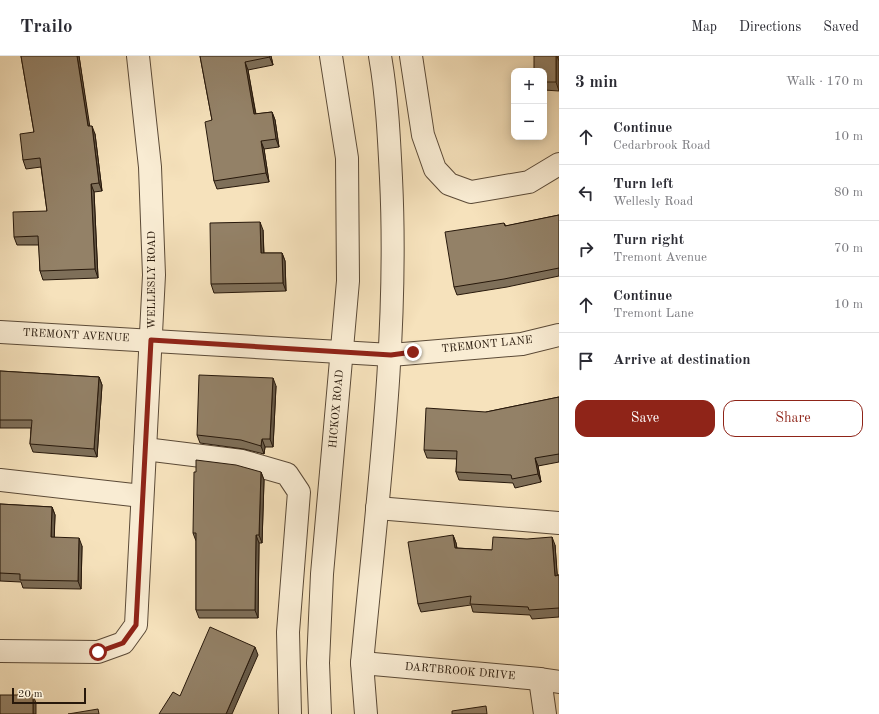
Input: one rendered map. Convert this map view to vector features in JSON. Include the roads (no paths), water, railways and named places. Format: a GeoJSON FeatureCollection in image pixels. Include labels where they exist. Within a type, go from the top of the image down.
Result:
{"type":"FeatureCollection","features":[{"type":"Feature","properties":{"kind":"street","name":"WELLESLY ROAD"},"geometry":{"type":"LineString","coordinates":[[0,651],[98,652],[123,643],[136,625],[154,275],[150,166],[138,56]]}},
{"type":"Feature","properties":{"kind":"street","name":"HICKOX ROAD"},"geometry":{"type":"LineString","coordinates":[[320,714],[318,663],[322,574],[348,282],[347,158],[331,56]]}},
{"type":"Feature","properties":{"kind":"street"},"geometry":{"type":"LineString","coordinates":[[366,714],[362,663],[391,355],[394,236],[389,150],[380,56]]}},
{"type":"Feature","properties":{"kind":"street"},"geometry":{"type":"LineString","coordinates":[[411,56],[423,135],[435,169],[450,184],[471,192],[530,182],[559,164]]}},
{"type":"Feature","properties":{"kind":"street","name":"TREMONT AVENUE"},"geometry":{"type":"LineString","coordinates":[[0,332],[391,355]]}},
{"type":"Feature","properties":{"kind":"street","name":"TREMONT LANE"},"geometry":{"type":"LineString","coordinates":[[391,355],[522,344],[559,335]]}},
{"type":"Feature","properties":{"kind":"street"},"geometry":{"type":"LineString","coordinates":[[145,449],[242,461],[287,474],[299,492],[288,632],[290,714]]}},
{"type":"Feature","properties":{"kind":"street"},"geometry":{"type":"LineString","coordinates":[[0,480],[142,496]]}},
{"type":"Feature","properties":{"kind":"street"},"geometry":{"type":"LineString","coordinates":[[377,508],[559,523]]}},
{"type":"Feature","properties":{"kind":"street","name":"DARTBROOK DRIVE"},"geometry":{"type":"LineString","coordinates":[[362,663],[550,680]]}},
{"type":"Feature","properties":{"kind":"street"},"geometry":{"type":"LineString","coordinates":[[545,714],[550,680]]}}]}
